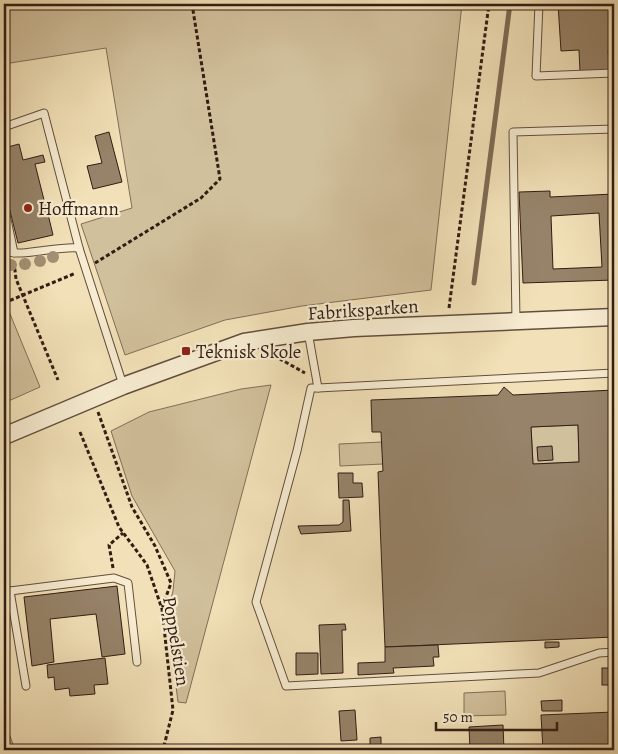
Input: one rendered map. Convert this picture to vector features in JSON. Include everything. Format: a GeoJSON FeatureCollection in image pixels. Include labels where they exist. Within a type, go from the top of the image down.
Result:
{"type":"FeatureCollection","features":[{"type":"Feature","properties":{"kind":"street","name":"Fabriksparken"},"geometry":{"type":"LineString","coordinates":[[4,436],[123,386],[244,342],[308,332],[614,317]]}},
{"type":"Feature","properties":{"kind":"lane"},"geometry":{"type":"LineString","coordinates":[[538,4],[536,76],[614,73]]}},
{"type":"Feature","properties":{"kind":"lane"},"geometry":{"type":"LineString","coordinates":[[4,127],[44,113],[79,248],[123,386]]}},
{"type":"Feature","properties":{"kind":"lane"},"geometry":{"type":"LineString","coordinates":[[516,321],[513,132],[614,129]]}},
{"type":"Feature","properties":{"kind":"lane"},"geometry":{"type":"LineString","coordinates":[[4,205],[14,253]]}},
{"type":"Feature","properties":{"kind":"lane"},"geometry":{"type":"LineString","coordinates":[[4,250],[14,253],[65,246],[79,248]]}},
{"type":"Feature","properties":{"kind":"lane"},"geometry":{"type":"LineString","coordinates":[[308,332],[318,388]]}},
{"type":"Feature","properties":{"kind":"lane"},"geometry":{"type":"LineString","coordinates":[[614,373],[311,388],[297,451],[256,602],[286,686],[539,673],[599,653],[614,652]]}},
{"type":"Feature","properties":{"kind":"lane"},"geometry":{"type":"LineString","coordinates":[[26,686],[7,590],[114,578],[128,582],[137,662]]}},
{"type":"Feature","properties":{"kind":"path"},"geometry":{"type":"LineString","coordinates":[[4,304],[86,269],[201,198],[220,179],[192,4]]}},
{"type":"Feature","properties":{"kind":"path"},"geometry":{"type":"LineString","coordinates":[[447,324],[488,4]]}},
{"type":"Feature","properties":{"kind":"path"},"geometry":{"type":"LineString","coordinates":[[14,253],[16,280],[58,380]]}},
{"type":"Feature","properties":{"kind":"path"},"geometry":{"type":"LineString","coordinates":[[280,359],[300,372],[316,376]]}},
{"type":"Feature","properties":{"kind":"path"},"geometry":{"type":"LineString","coordinates":[[94,398],[132,507],[156,546],[171,583],[162,609]]}},
{"type":"Feature","properties":{"kind":"path","name":"Poppelstien"},"geometry":{"type":"LineString","coordinates":[[80,432],[123,533],[147,565],[162,609],[173,710],[163,750]]}},
{"type":"Feature","properties":{"kind":"path"},"geometry":{"type":"LineString","coordinates":[[114,578],[109,545],[123,533]]}},
{"type":"Feature","properties":{"kind":"shaded area"},"geometry":{"type":"Polygon","coordinates":[[[4,4],[462,4],[431,290],[302,306],[225,320],[125,355],[81,224],[132,208],[106,48],[4,64],[4,4]]]}},
{"type":"Feature","properties":{"kind":"shaded area"},"geometry":{"type":"Polygon","coordinates":[[[8,309],[40,387],[4,403],[4,310],[8,309]]]}},
{"type":"Feature","properties":{"kind":"shaded area"},"geometry":{"type":"Polygon","coordinates":[[[271,385],[186,703],[178,702],[167,614],[173,591],[175,571],[132,496],[111,431],[149,412],[241,389],[271,385]]]}},
{"type":"Feature","properties":{"kind":"shaded area"},"geometry":{"type":"Polygon","coordinates":[[[578,425],[579,462],[533,464],[531,427],[578,425]]]}},
{"type":"Feature","properties":{"kind":"shaded area"},"geometry":{"type":"Polygon","coordinates":[[[382,442],[383,464],[340,466],[339,444],[382,442]]]}},
{"type":"Feature","properties":{"kind":"shaded area"},"geometry":{"type":"Polygon","coordinates":[[[505,691],[506,715],[464,716],[464,693],[505,691]]]}},
{"type":"Feature","properties":{"kind":"shaded area"},"geometry":{"type":"Polygon","coordinates":[[[4,719],[15,750],[4,750],[4,719]]]}},
{"type":"Feature","properties":{"kind":"building"},"geometry":{"type":"Polygon","coordinates":[[[558,4],[614,4],[614,50],[608,50],[610,71],[580,72],[579,50],[561,51],[558,4]]]}},
{"type":"Feature","properties":{"kind":"building"},"geometry":{"type":"Polygon","coordinates":[[[109,132],[122,182],[93,189],[87,166],[102,163],[95,136],[109,132]]]}},
{"type":"Feature","properties":{"kind":"building"},"geometry":{"type":"Polygon","coordinates":[[[19,144],[23,160],[43,155],[45,162],[35,164],[45,204],[49,203],[50,209],[47,210],[53,235],[18,243],[4,187],[4,165],[8,163],[4,148],[19,144]]]}},
{"type":"Feature","properties":{"kind":"building"},"geometry":{"type":"Polygon","coordinates":[[[550,191],[550,197],[614,194],[614,280],[523,283],[519,192],[550,191]],[[599,213],[551,216],[553,269],[602,267],[599,213]]]}},
{"type":"Feature","properties":{"kind":"building"},"geometry":{"type":"Polygon","coordinates":[[[504,387],[513,395],[614,390],[614,637],[385,647],[378,472],[383,471],[381,432],[372,432],[371,400],[498,395],[504,387]],[[578,425],[531,427],[533,464],[579,462],[578,425]]]}},
{"type":"Feature","properties":{"kind":"building"},"geometry":{"type":"Polygon","coordinates":[[[552,446],[553,460],[538,461],[537,447],[552,446]]]}},
{"type":"Feature","properties":{"kind":"building"},"geometry":{"type":"Polygon","coordinates":[[[338,473],[353,473],[353,483],[362,483],[363,497],[339,498],[338,473]]]}},
{"type":"Feature","properties":{"kind":"building"},"geometry":{"type":"Polygon","coordinates":[[[343,500],[349,500],[351,531],[301,534],[298,526],[339,525],[343,522],[343,500]]]}},
{"type":"Feature","properties":{"kind":"building"},"geometry":{"type":"Polygon","coordinates":[[[117,586],[125,654],[102,657],[96,614],[50,619],[54,662],[32,666],[24,597],[117,586]]]}},
{"type":"Feature","properties":{"kind":"building"},"geometry":{"type":"Polygon","coordinates":[[[345,624],[346,630],[342,630],[343,673],[321,674],[319,625],[345,624]]]}},
{"type":"Feature","properties":{"kind":"building"},"geometry":{"type":"Polygon","coordinates":[[[545,642],[559,642],[559,647],[545,648],[545,642]]]}},
{"type":"Feature","properties":{"kind":"building"},"geometry":{"type":"Polygon","coordinates":[[[438,645],[439,657],[433,657],[434,666],[393,668],[394,673],[358,675],[358,663],[385,662],[385,647],[438,645]]]}},
{"type":"Feature","properties":{"kind":"building"},"geometry":{"type":"Polygon","coordinates":[[[296,653],[318,653],[318,674],[296,675],[296,653]]]}},
{"type":"Feature","properties":{"kind":"building"},"geometry":{"type":"Polygon","coordinates":[[[105,658],[108,684],[94,685],[95,694],[70,696],[69,688],[55,690],[54,677],[48,678],[47,665],[105,658]]]}},
{"type":"Feature","properties":{"kind":"building"},"geometry":{"type":"Polygon","coordinates":[[[602,668],[614,668],[614,685],[602,685],[602,668]]]}},
{"type":"Feature","properties":{"kind":"building"},"geometry":{"type":"Polygon","coordinates":[[[562,700],[562,711],[542,711],[541,701],[562,700]]]}},
{"type":"Feature","properties":{"kind":"building"},"geometry":{"type":"Polygon","coordinates":[[[355,710],[357,740],[341,741],[339,711],[355,710]]]}},
{"type":"Feature","properties":{"kind":"building"},"geometry":{"type":"Polygon","coordinates":[[[614,712],[614,750],[543,750],[541,715],[614,712]]]}},
{"type":"Feature","properties":{"kind":"building"},"geometry":{"type":"Polygon","coordinates":[[[503,725],[504,750],[470,750],[469,727],[503,725]]]}},
{"type":"Feature","properties":{"kind":"building"},"geometry":{"type":"Polygon","coordinates":[[[381,737],[381,750],[370,750],[370,738],[381,737]]]}},
{"type":"Feature","properties":{"kind":"waterway"},"geometry":{"type":"LineString","coordinates":[[474,283],[510,4]]}},
{"type":"Feature","properties":{"kind":"place","name":"Hoffmann"},"geometry":{"type":"Point","coordinates":[28,208]}},
{"type":"Feature","properties":{"kind":"place","name":"Teknisk Skole"},"geometry":{"type":"Point","coordinates":[186,351]}}]}
